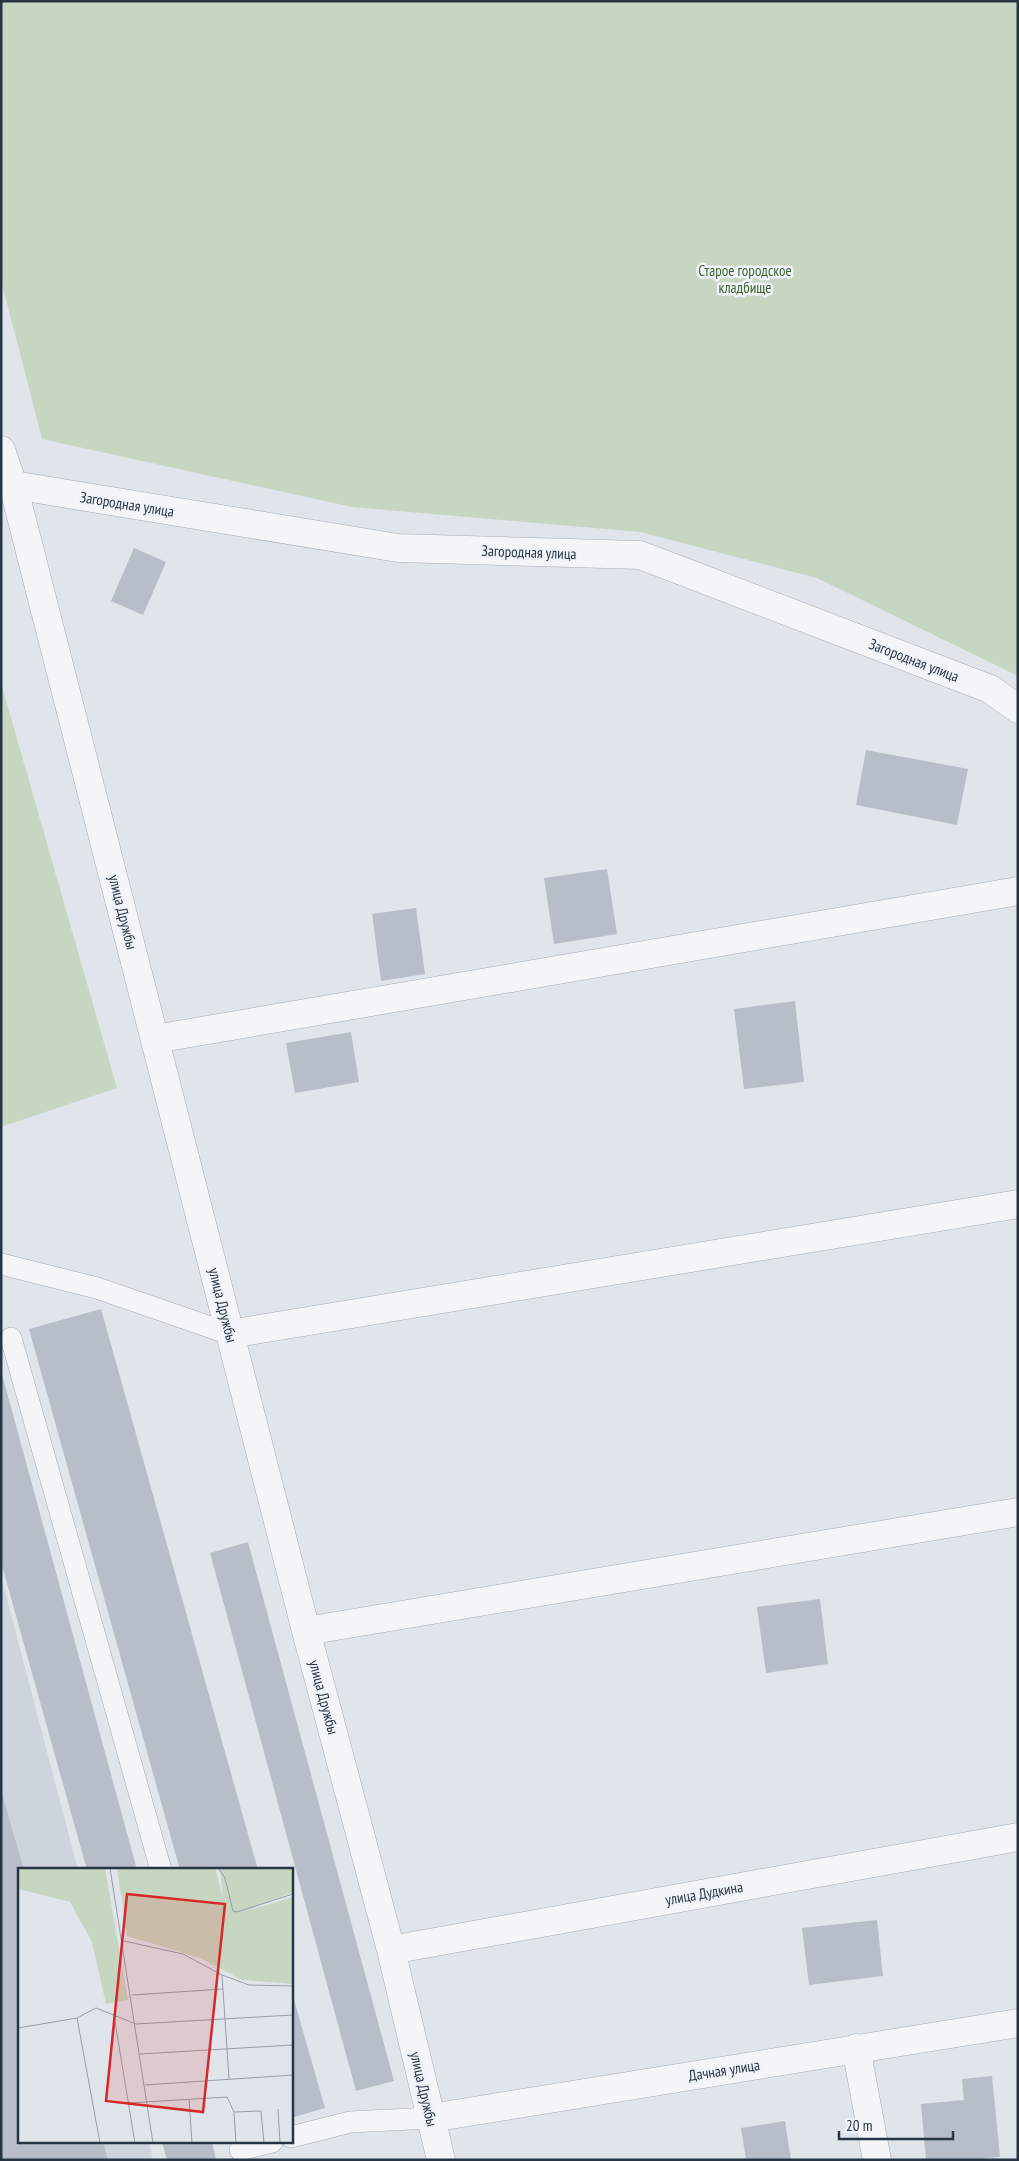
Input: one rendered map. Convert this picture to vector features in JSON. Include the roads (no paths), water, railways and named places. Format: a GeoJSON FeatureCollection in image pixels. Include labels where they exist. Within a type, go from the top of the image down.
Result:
{"type":"FeatureCollection","features":[{"type":"Feature","properties":{"kind":"street","name":"улица Дружбы"},"geometry":{"type":"LineString","coordinates":[[1,450],[13,486],[306,1631],[391,1950],[441,2160]]}},
{"type":"Feature","properties":{"kind":"street","name":"Загородная улица"},"geometry":{"type":"LineString","coordinates":[[13,486],[398,548],[640,555],[990,689],[1018,708]]}},
{"type":"Feature","properties":{"kind":"street"},"geometry":{"type":"LineString","coordinates":[[155,1039],[1018,891]]}},
{"type":"Feature","properties":{"kind":"street"},"geometry":{"type":"LineString","coordinates":[[230,1334],[1018,1204]]}},
{"type":"Feature","properties":{"kind":"street"},"geometry":{"type":"LineString","coordinates":[[306,1631],[1018,1512]]}},
{"type":"Feature","properties":{"kind":"street","name":"улица Дудкина"},"geometry":{"type":"LineString","coordinates":[[391,1950],[1018,1837]]}},
{"type":"Feature","properties":{"kind":"street","name":"Дачная улица"},"geometry":{"type":"LineString","coordinates":[[430,2118],[1018,2023]]}},
{"type":"Feature","properties":{"kind":"street"},"geometry":{"type":"LineString","coordinates":[[856,2048],[877,2160]]}},
{"type":"Feature","properties":{"kind":"lane"},"geometry":{"type":"LineString","coordinates":[[1,1264],[97,1288],[230,1334]]}},
{"type":"Feature","properties":{"kind":"lane"},"geometry":{"type":"LineString","coordinates":[[11,1338],[160,1868]]}},
{"type":"Feature","properties":{"kind":"lane"},"geometry":{"type":"LineString","coordinates":[[292,2137],[350,2122],[430,2118]]}},
{"type":"Feature","properties":{"kind":"lane"},"geometry":{"type":"LineString","coordinates":[[240,2151],[265,2144]]}},
{"type":"Feature","properties":{"kind":"park label","name":"Старое городское кладбище"},"geometry":{"type":"Point","coordinates":[745,278]}}]}
